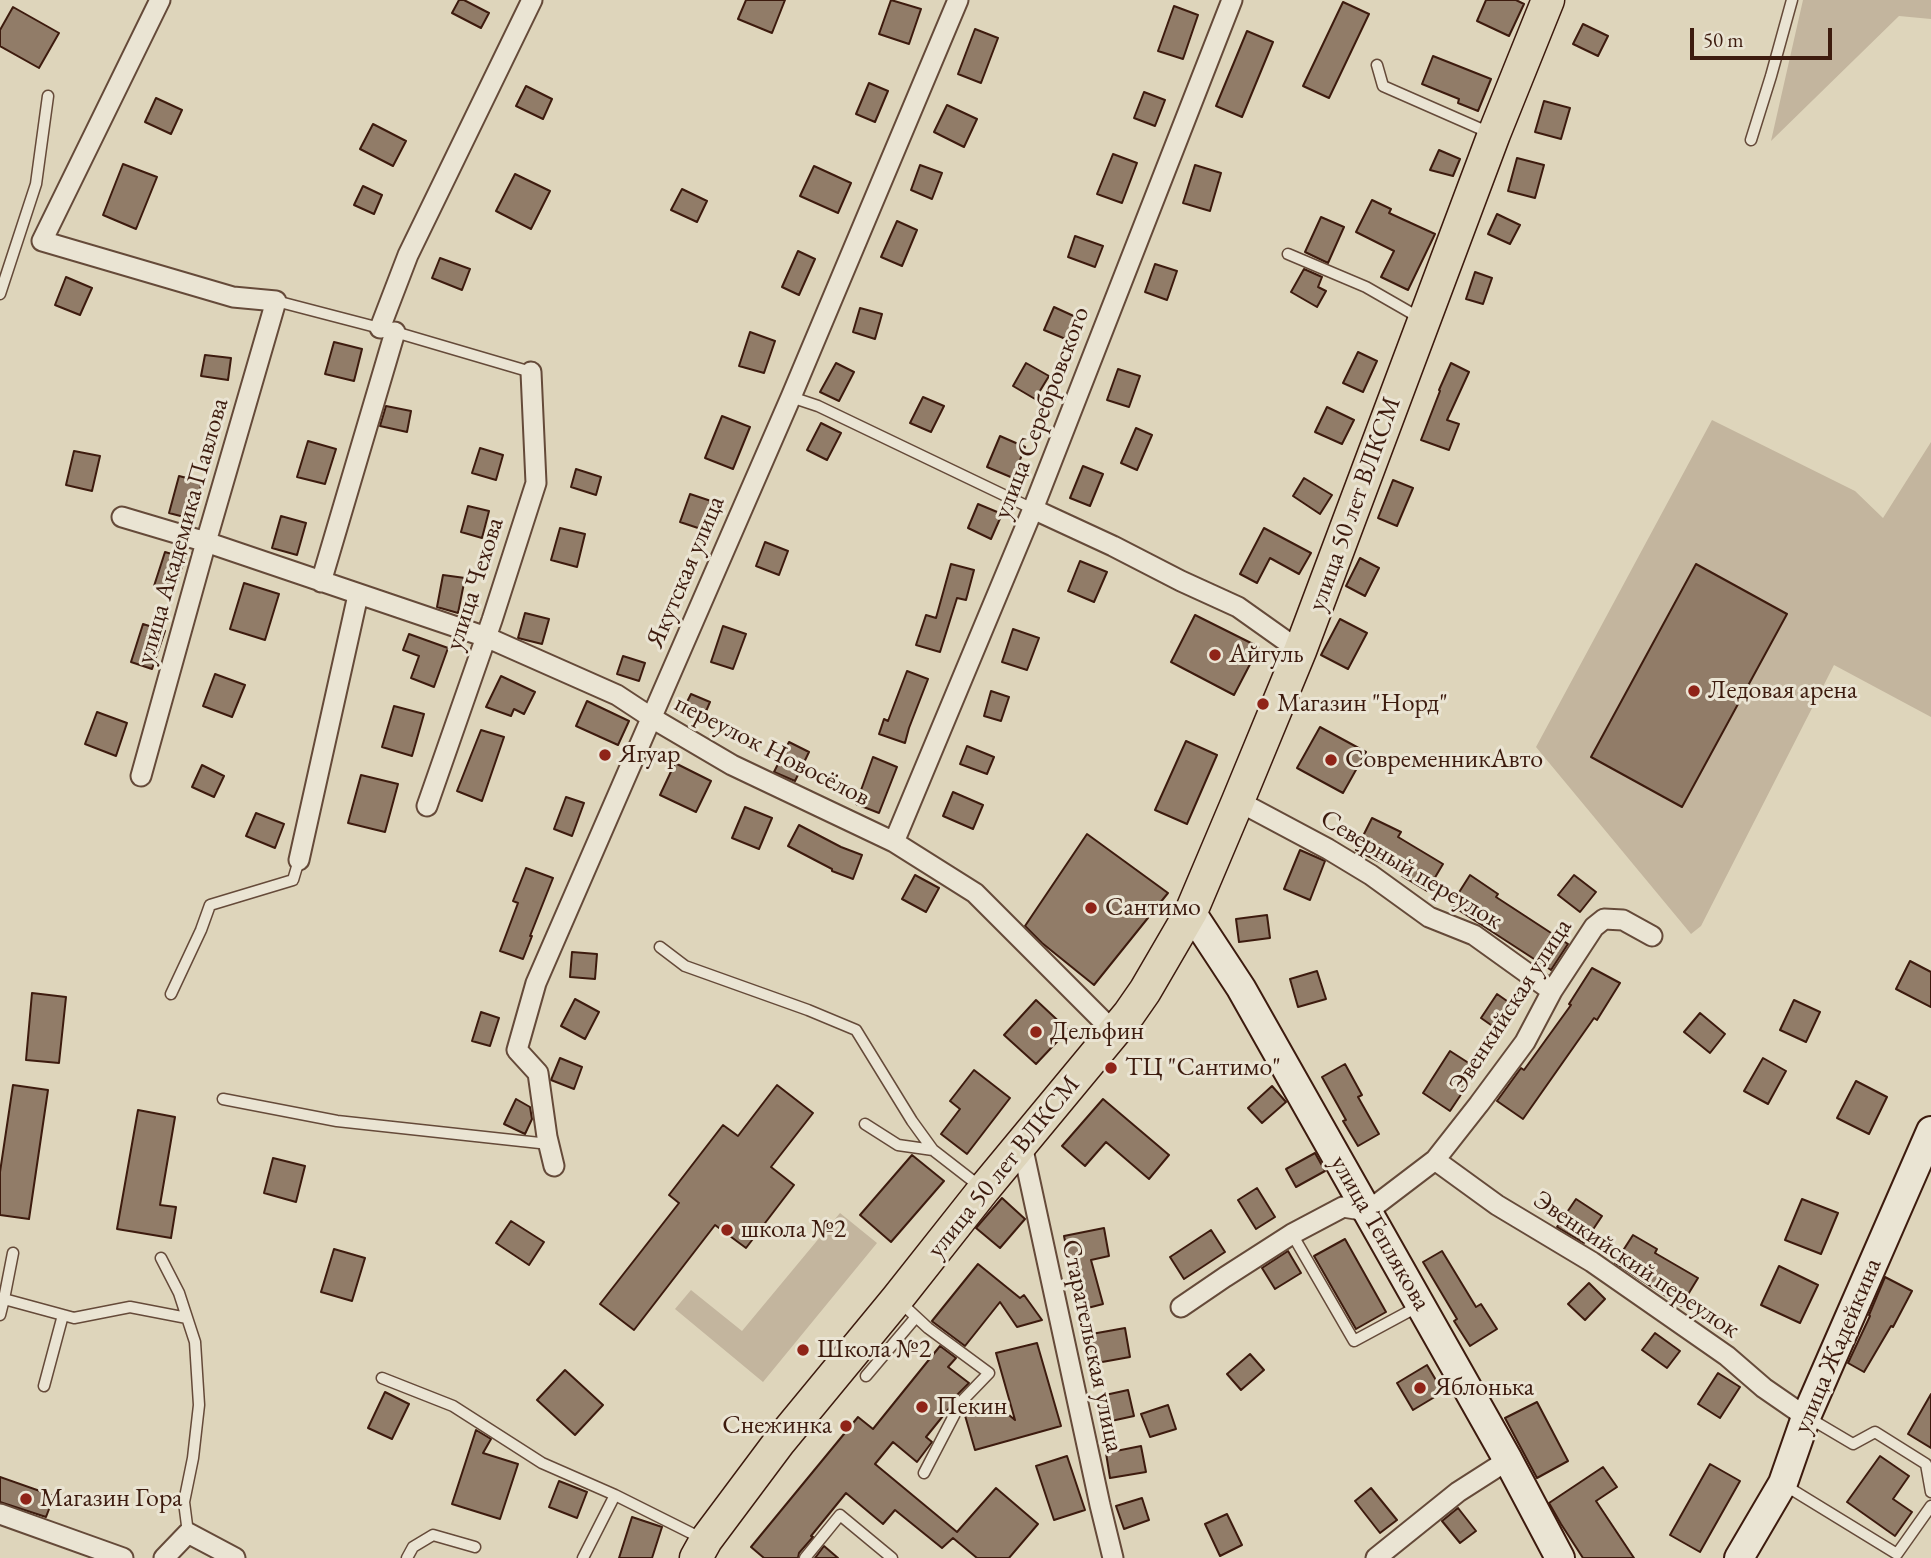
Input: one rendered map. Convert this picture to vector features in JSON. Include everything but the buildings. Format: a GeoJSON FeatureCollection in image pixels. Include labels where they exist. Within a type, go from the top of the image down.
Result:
{"type":"FeatureCollection","features":[{"type":"Feature","properties":{"kind":"main road","name":"улица 50 лет ВЛКСМ"},"geometry":{"type":"LineString","coordinates":[[701,1549],[780,1441],[907,1308],[984,1189],[1145,991],[1191,912],[1300,651],[1423,320],[1548,0]]}},
{"type":"Feature","properties":{"kind":"main road","name":"улица Теплякова"},"geometry":{"type":"LineString","coordinates":[[1191,912],[1241,988],[1508,1460],[1560,1558]]}},
{"type":"Feature","properties":{"kind":"main road","name":"улица Жадейкина"},"geometry":{"type":"LineString","coordinates":[[1739,1558],[1783,1483],[1807,1417],[1931,1131]]}},
{"type":"Feature","properties":{"kind":"street"},"geometry":{"type":"LineString","coordinates":[[160,0],[42,241],[233,297],[276,301]]}},
{"type":"Feature","properties":{"kind":"street"},"geometry":{"type":"LineString","coordinates":[[321,582],[408,255],[532,0]]}},
{"type":"Feature","properties":{"kind":"street","name":"Якутская улица"},"geometry":{"type":"LineString","coordinates":[[554,1166],[548,1144],[538,1073],[517,1050],[536,983],[791,397],[958,0]]}},
{"type":"Feature","properties":{"kind":"street","name":"улица Серебровского"},"geometry":{"type":"LineString","coordinates":[[894,842],[1033,509],[1232,0]]}},
{"type":"Feature","properties":{"kind":"street","name":"улица Академика Павлова"},"geometry":{"type":"LineString","coordinates":[[141,776],[276,301]]}},
{"type":"Feature","properties":{"kind":"street","name":"улица Чехова"},"geometry":{"type":"LineString","coordinates":[[427,806],[536,484],[531,372]]}},
{"type":"Feature","properties":{"kind":"street"},"geometry":{"type":"LineString","coordinates":[[1033,509],[1238,607],[1300,651]]}},
{"type":"Feature","properties":{"kind":"street","name":"переулок Новосёлов"},"geometry":{"type":"LineString","coordinates":[[122,517],[206,542],[486,637],[617,695],[732,765],[894,842],[975,893],[1114,1032]]}},
{"type":"Feature","properties":{"kind":"street"},"geometry":{"type":"LineString","coordinates":[[299,860],[358,595]]}},
{"type":"Feature","properties":{"kind":"street","name":"Северный переулок"},"geometry":{"type":"LineString","coordinates":[[1238,801],[1328,849],[1371,875],[1429,916],[1474,935],[1552,990]]}},
{"type":"Feature","properties":{"kind":"street","name":"Эвенкийская улица"},"geometry":{"type":"LineString","coordinates":[[1368,1211],[1435,1160],[1525,1042],[1552,990],[1594,927],[1604,919],[1623,920],[1652,936]]}},
{"type":"Feature","properties":{"kind":"street","name":"Старательская улица"},"geometry":{"type":"LineString","coordinates":[[1022,1145],[1113,1558]]}},
{"type":"Feature","properties":{"kind":"street","name":"Эвенкийский переулок"},"geometry":{"type":"LineString","coordinates":[[1435,1160],[1497,1205],[1592,1262],[1727,1356],[1764,1388],[1807,1417]]}},
{"type":"Feature","properties":{"kind":"street"},"geometry":{"type":"LineString","coordinates":[[1181,1307],[1292,1234],[1343,1207],[1368,1211]]}},
{"type":"Feature","properties":{"kind":"street"},"geometry":{"type":"LineString","coordinates":[[1376,1558],[1458,1492],[1508,1460]]}},
{"type":"Feature","properties":{"kind":"street"},"geometry":{"type":"LineString","coordinates":[[0,1514],[123,1558]]}},
{"type":"Feature","properties":{"kind":"street"},"geometry":{"type":"LineString","coordinates":[[164,1558],[188,1533],[235,1558]]}},
{"type":"Feature","properties":{"kind":"lane"},"geometry":{"type":"LineString","coordinates":[[1751,140],[1792,0]]}},
{"type":"Feature","properties":{"kind":"lane"},"geometry":{"type":"LineString","coordinates":[[1377,65],[1383,86],[1494,134]]}},
{"type":"Feature","properties":{"kind":"lane"},"geometry":{"type":"LineString","coordinates":[[0,294],[36,184],[48,96]]}},
{"type":"Feature","properties":{"kind":"lane"},"geometry":{"type":"LineString","coordinates":[[1288,254],[1366,287],[1423,320]]}},
{"type":"Feature","properties":{"kind":"lane"},"geometry":{"type":"LineString","coordinates":[[276,301],[531,372]]}},
{"type":"Feature","properties":{"kind":"lane"},"geometry":{"type":"LineString","coordinates":[[791,397],[817,406],[1033,509]]}},
{"type":"Feature","properties":{"kind":"lane"},"geometry":{"type":"LineString","coordinates":[[171,994],[210,905],[293,880],[299,860]]}},
{"type":"Feature","properties":{"kind":"lane"},"geometry":{"type":"LineString","coordinates":[[660,947],[685,966],[856,1030],[933,1150],[984,1189]]}},
{"type":"Feature","properties":{"kind":"lane"},"geometry":{"type":"LineString","coordinates":[[223,1099],[337,1121],[548,1144]]}},
{"type":"Feature","properties":{"kind":"lane"},"geometry":{"type":"LineString","coordinates":[[865,1124],[898,1145],[933,1150]]}},
{"type":"Feature","properties":{"kind":"lane"},"geometry":{"type":"LineString","coordinates":[[1292,1234],[1354,1341],[1421,1305]]}},
{"type":"Feature","properties":{"kind":"lane"},"geometry":{"type":"LineString","coordinates":[[0,1315],[13,1253]]}},
{"type":"Feature","properties":{"kind":"lane"},"geometry":{"type":"LineString","coordinates":[[161,1258],[179,1293],[195,1342],[199,1405],[184,1503],[188,1533]]}},
{"type":"Feature","properties":{"kind":"lane"},"geometry":{"type":"LineString","coordinates":[[4,1299],[74,1318],[130,1307],[187,1318]]}},
{"type":"Feature","properties":{"kind":"lane"},"geometry":{"type":"LineString","coordinates":[[866,1376],[907,1308],[928,1328],[989,1373],[961,1402],[923,1473]]}},
{"type":"Feature","properties":{"kind":"lane"},"geometry":{"type":"LineString","coordinates":[[44,1386],[62,1315]]}},
{"type":"Feature","properties":{"kind":"lane"},"geometry":{"type":"LineString","coordinates":[[382,1378],[453,1406],[542,1463],[615,1495],[701,1549]]}},
{"type":"Feature","properties":{"kind":"lane"},"geometry":{"type":"LineString","coordinates":[[1807,1417],[1853,1444],[1875,1432],[1926,1464],[1931,1492]]}},
{"type":"Feature","properties":{"kind":"lane"},"geometry":{"type":"LineString","coordinates":[[1783,1483],[1897,1554],[1931,1506]]}},
{"type":"Feature","properties":{"kind":"lane"},"geometry":{"type":"LineString","coordinates":[[583,1558],[615,1495]]}},
{"type":"Feature","properties":{"kind":"lane"},"geometry":{"type":"LineString","coordinates":[[805,1558],[840,1515],[892,1558]]}},
{"type":"Feature","properties":{"kind":"lane"},"geometry":{"type":"LineString","coordinates":[[407,1558],[413,1548],[433,1535],[475,1547]]}},
{"type":"Feature","properties":{"kind":"shaded area"},"geometry":{"type":"Polygon","coordinates":[[[1803,0],[1931,0],[1931,19],[1899,16],[1771,141],[1803,0]]]}},
{"type":"Feature","properties":{"kind":"shaded area","name":"Ледовая арена"},"geometry":{"type":"Polygon","coordinates":[[[1712,420],[1855,491],[1883,518],[1931,442],[1931,717],[1834,665],[1701,926],[1691,934],[1536,747],[1712,420]]]}},
{"type":"Feature","properties":{"kind":"shaded area"},"geometry":{"type":"Polygon","coordinates":[[[840,1213],[877,1243],[763,1382],[675,1309],[691,1290],[742,1331],[840,1213]]]}},
{"type":"Feature","properties":{"kind":"place","name":"Айгуль"},"geometry":{"type":"Point","coordinates":[1215,655]}},
{"type":"Feature","properties":{"kind":"place","name":"Ледовая арена"},"geometry":{"type":"Point","coordinates":[1694,691]}},
{"type":"Feature","properties":{"kind":"place","name":"Магазин \"Норд\""},"geometry":{"type":"Point","coordinates":[1263,704]}},
{"type":"Feature","properties":{"kind":"place","name":"Ягуар"},"geometry":{"type":"Point","coordinates":[605,755]}},
{"type":"Feature","properties":{"kind":"place","name":"СовременникАвто"},"geometry":{"type":"Point","coordinates":[1331,760]}},
{"type":"Feature","properties":{"kind":"place","name":"Сантимо"},"geometry":{"type":"Point","coordinates":[1091,908]}},
{"type":"Feature","properties":{"kind":"place","name":"Дельфин"},"geometry":{"type":"Point","coordinates":[1036,1032]}},
{"type":"Feature","properties":{"kind":"place","name":"ТЦ \"Сантимо\""},"geometry":{"type":"Point","coordinates":[1111,1068]}},
{"type":"Feature","properties":{"kind":"place","name":"школа №2"},"geometry":{"type":"Point","coordinates":[727,1230]}},
{"type":"Feature","properties":{"kind":"place","name":"Школа №2"},"geometry":{"type":"Point","coordinates":[803,1350]}},
{"type":"Feature","properties":{"kind":"place","name":"Яблонька"},"geometry":{"type":"Point","coordinates":[1420,1388]}},
{"type":"Feature","properties":{"kind":"place","name":"Пекин"},"geometry":{"type":"Point","coordinates":[922,1407]}},
{"type":"Feature","properties":{"kind":"place","name":"Снежинка"},"geometry":{"type":"Point","coordinates":[846,1426]}},
{"type":"Feature","properties":{"kind":"place","name":"Магазин Гора"},"geometry":{"type":"Point","coordinates":[26,1499]}}]}
